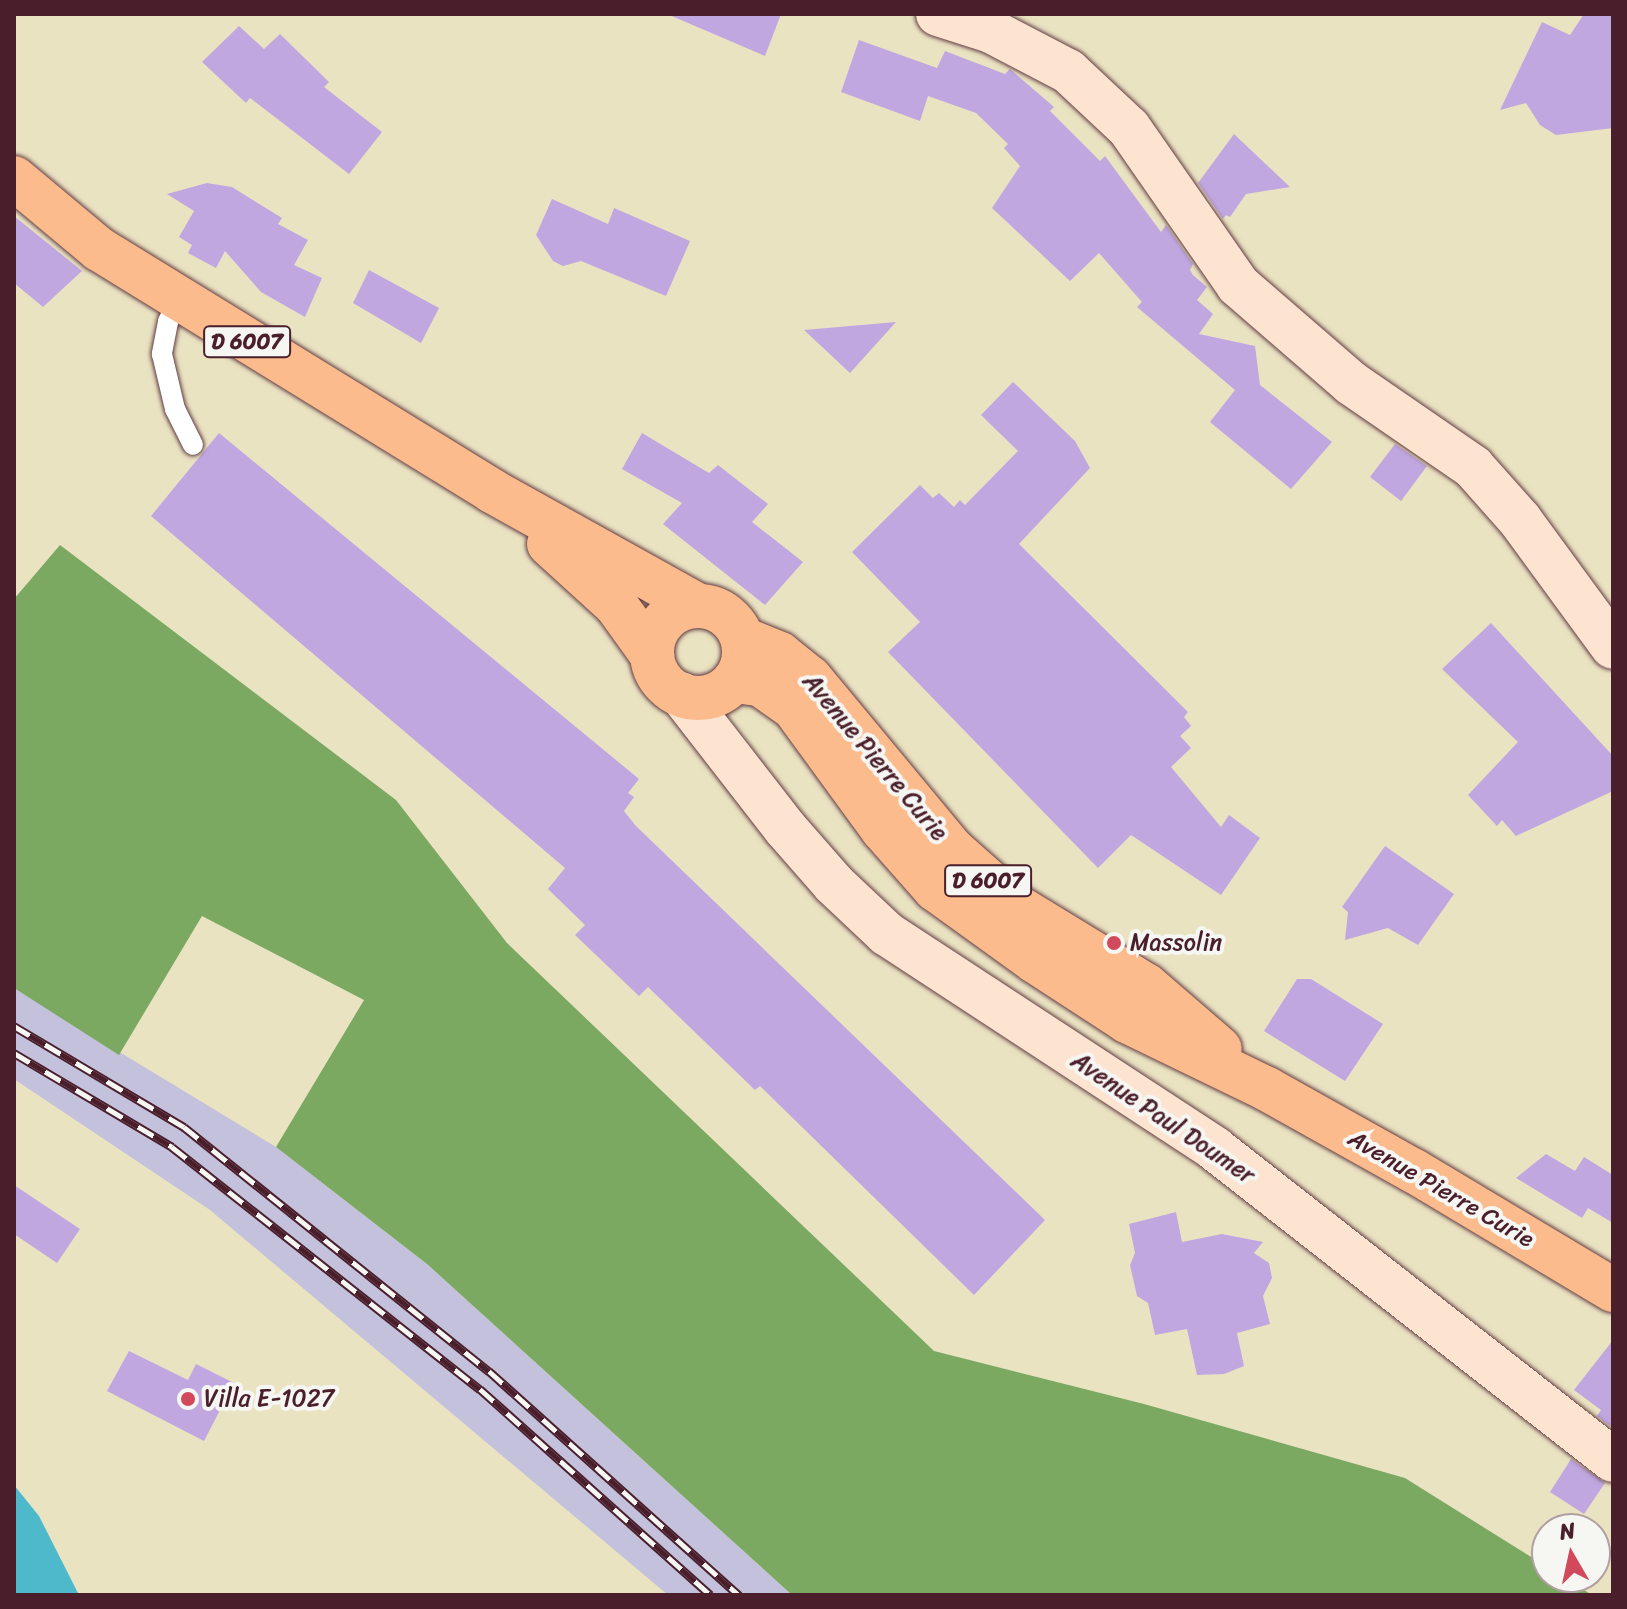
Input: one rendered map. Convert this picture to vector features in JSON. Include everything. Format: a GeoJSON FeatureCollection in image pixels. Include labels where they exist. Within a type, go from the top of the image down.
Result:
{"type":"FeatureCollection","features":[{"type":"Feature","properties":{"kind":"main road"},"geometry":{"type":"LineString","coordinates":[[938,14],[991,31],[1068,71],[1129,128],[1238,285],[1351,383],[1473,467],[1520,520],[1613,647]]}},
{"type":"Feature","properties":{"kind":"main road","name":"D 6007"},"geometry":{"type":"LineString","coordinates":[[14,178],[99,249],[492,491],[697,605]]}},
{"type":"Feature","properties":{"kind":"main road","name":"D 6007"},"geometry":{"type":"LineString","coordinates":[[492,491],[616,605],[652,655]]}},
{"type":"Feature","properties":{"kind":"main road"},"geometry":{"type":"LineString","coordinates":[[697,605],[726,615],[743,639],[744,654],[713,689],[660,678],[652,655],[653,640],[669,616],[697,605]]}},
{"type":"Feature","properties":{"kind":"main road","name":"Avenue Pierre Curie"},"geometry":{"type":"LineString","coordinates":[[743,639],[780,654],[810,678],[953,850],[1016,906],[1147,986],[1267,1089]]}},
{"type":"Feature","properties":{"kind":"main road","name":"Avenue Pierre Curie"},"geometry":{"type":"LineString","coordinates":[[713,689],[760,684],[794,708],[883,830],[935,889],[1127,1021],[1267,1089],[1414,1171],[1613,1290]]}},
{"type":"Feature","properties":{"kind":"main road","name":"Avenue Paul Doumer"},"geometry":{"type":"LineString","coordinates":[[713,689],[734,758],[785,828],[834,884],[887,934],[1215,1149],[1613,1460]]}},
{"type":"Feature","properties":{"kind":"lane"},"geometry":{"type":"LineString","coordinates":[[179,299],[168,322],[162,354],[175,409],[193,445]]}},
{"type":"Feature","properties":{"kind":"shaded area"},"geometry":{"type":"Polygon","coordinates":[[[14,988],[276,1147],[427,1264],[792,1595],[668,1595],[210,1210],[14,1079],[14,988]]]}},
{"type":"Feature","properties":{"kind":"green space"},"geometry":{"type":"Polygon","coordinates":[[[60,545],[396,800],[507,943],[934,1351],[1144,1404],[1405,1478],[1531,1557],[1531,1593],[1592,1595],[792,1595],[427,1264],[276,1147],[364,1000],[202,916],[119,1055],[14,988],[14,599],[60,545]]]}},
{"type":"Feature","properties":{"kind":"water"},"geometry":{"type":"Polygon","coordinates":[[[14,1485],[39,1516],[79,1595],[14,1595],[14,1485]]]}},
{"type":"Feature","properties":{"kind":"building"},"geometry":{"type":"Polygon","coordinates":[[[667,14],[781,14],[765,56],[667,14]]]}},
{"type":"Feature","properties":{"kind":"building"},"geometry":{"type":"Polygon","coordinates":[[[1584,14],[1613,14],[1613,128],[1556,135],[1540,125],[1526,103],[1500,110],[1542,22],[1570,35],[1584,14]]]}},
{"type":"Feature","properties":{"kind":"building"},"geometry":{"type":"Polygon","coordinates":[[[239,26],[264,49],[280,34],[329,82],[324,87],[382,132],[349,174],[250,98],[246,103],[202,62],[239,26]]]}},
{"type":"Feature","properties":{"kind":"building"},"geometry":{"type":"Polygon","coordinates":[[[859,40],[937,68],[945,51],[1005,74],[1010,69],[1054,107],[1050,111],[1100,161],[1105,156],[1161,232],[1166,225],[1193,264],[1190,270],[1193,275],[1207,287],[1197,300],[1213,314],[1199,334],[1255,346],[1260,385],[1332,442],[1291,489],[1210,422],[1235,390],[1137,307],[1142,302],[1099,253],[1070,281],[992,208],[1020,166],[1004,148],[1008,144],[976,113],[928,96],[920,121],[841,92],[859,40]]]}},
{"type":"Feature","properties":{"kind":"building"},"geometry":{"type":"Polygon","coordinates":[[[1234,134],[1290,187],[1246,194],[1230,217],[1226,215],[1223,219],[1198,183],[1234,134]]]}},
{"type":"Feature","properties":{"kind":"building"},"geometry":{"type":"Polygon","coordinates":[[[207,183],[232,187],[282,218],[278,224],[308,240],[294,265],[322,278],[305,317],[261,292],[225,251],[216,268],[188,253],[192,245],[179,237],[194,211],[167,194],[207,183]]]}},
{"type":"Feature","properties":{"kind":"building"},"geometry":{"type":"Polygon","coordinates":[[[552,199],[608,224],[614,208],[690,241],[666,296],[581,261],[563,266],[553,261],[536,235],[552,199]]]}},
{"type":"Feature","properties":{"kind":"building"},"geometry":{"type":"Polygon","coordinates":[[[14,216],[82,271],[43,307],[14,283],[14,216]]]}},
{"type":"Feature","properties":{"kind":"building"},"geometry":{"type":"Polygon","coordinates":[[[369,270],[439,308],[421,343],[353,303],[369,270]]]}},
{"type":"Feature","properties":{"kind":"building"},"geometry":{"type":"Polygon","coordinates":[[[896,322],[850,373],[804,330],[896,322]]]}},
{"type":"Feature","properties":{"kind":"building"},"geometry":{"type":"Polygon","coordinates":[[[1013,382],[1075,441],[1090,468],[1019,544],[1188,712],[1184,717],[1191,726],[1180,736],[1191,748],[1171,767],[1221,827],[1229,815],[1260,838],[1221,895],[1131,835],[1098,868],[888,652],[920,622],[852,552],[920,485],[933,498],[939,493],[954,507],[960,500],[965,505],[1018,451],[981,415],[1013,382]]]}},
{"type":"Feature","properties":{"kind":"building"},"geometry":{"type":"Polygon","coordinates":[[[219,433],[639,779],[628,793],[634,797],[624,811],[636,826],[1045,1220],[974,1295],[760,1086],[755,1090],[648,987],[639,996],[575,935],[585,925],[548,889],[565,868],[151,516],[219,433]]]}},
{"type":"Feature","properties":{"kind":"building"},"geometry":{"type":"Polygon","coordinates":[[[642,433],[709,473],[718,465],[768,504],[752,522],[803,562],[765,605],[663,524],[682,503],[622,469],[642,433]]]}},
{"type":"Feature","properties":{"kind":"building"},"geometry":{"type":"Polygon","coordinates":[[[1395,444],[1427,466],[1401,501],[1370,477],[1395,444]]]}},
{"type":"Feature","properties":{"kind":"building"},"geometry":{"type":"Polygon","coordinates":[[[1491,623],[1613,756],[1613,791],[1516,836],[1502,820],[1497,826],[1468,795],[1518,742],[1442,669],[1491,623]]]}},
{"type":"Feature","properties":{"kind":"building"},"geometry":{"type":"Polygon","coordinates":[[[1385,846],[1454,894],[1418,945],[1388,928],[1345,940],[1348,912],[1342,907],[1385,846]]]}},
{"type":"Feature","properties":{"kind":"building"},"geometry":{"type":"Polygon","coordinates":[[[1297,979],[1311,979],[1383,1024],[1345,1081],[1264,1031],[1297,979]]]}},
{"type":"Feature","properties":{"kind":"building"},"geometry":{"type":"Polygon","coordinates":[[[1546,1154],[1575,1171],[1584,1157],[1613,1175],[1613,1223],[1588,1208],[1582,1218],[1516,1178],[1546,1154]]]}},
{"type":"Feature","properties":{"kind":"building"},"geometry":{"type":"Polygon","coordinates":[[[14,1185],[80,1229],[57,1263],[14,1234],[14,1185]]]}},
{"type":"Feature","properties":{"kind":"building"},"geometry":{"type":"Polygon","coordinates":[[[1176,1212],[1182,1242],[1222,1234],[1263,1242],[1254,1253],[1269,1263],[1272,1278],[1263,1296],[1270,1324],[1237,1333],[1244,1366],[1224,1374],[1197,1375],[1187,1329],[1155,1335],[1148,1303],[1137,1296],[1130,1265],[1135,1253],[1129,1224],[1176,1212]]]}},
{"type":"Feature","properties":{"kind":"building"},"geometry":{"type":"Polygon","coordinates":[[[1613,1340],[1613,1428],[1597,1416],[1601,1410],[1574,1390],[1613,1340]]]}},
{"type":"Feature","properties":{"kind":"building","name":"Villa E-1027"},"geometry":{"type":"Polygon","coordinates":[[[129,1351],[188,1380],[196,1364],[234,1383],[204,1441],[107,1391],[129,1351]]]}},
{"type":"Feature","properties":{"kind":"building"},"geometry":{"type":"Polygon","coordinates":[[[1571,1459],[1605,1483],[1585,1513],[1550,1492],[1571,1459]]]}},
{"type":"Feature","properties":{"kind":"railway"},"geometry":{"type":"LineString","coordinates":[[14,1026],[184,1127],[489,1371],[739,1595]]}},
{"type":"Feature","properties":{"kind":"railway"},"geometry":{"type":"LineString","coordinates":[[14,1053],[172,1147],[480,1389],[710,1595]]}},
{"type":"Feature","properties":{"kind":"place","name":"Massolin"},"geometry":{"type":"Point","coordinates":[1114,943]}},
{"type":"Feature","properties":{"kind":"place","name":"Villa E-1027"},"geometry":{"type":"Point","coordinates":[188,1399]}}]}
